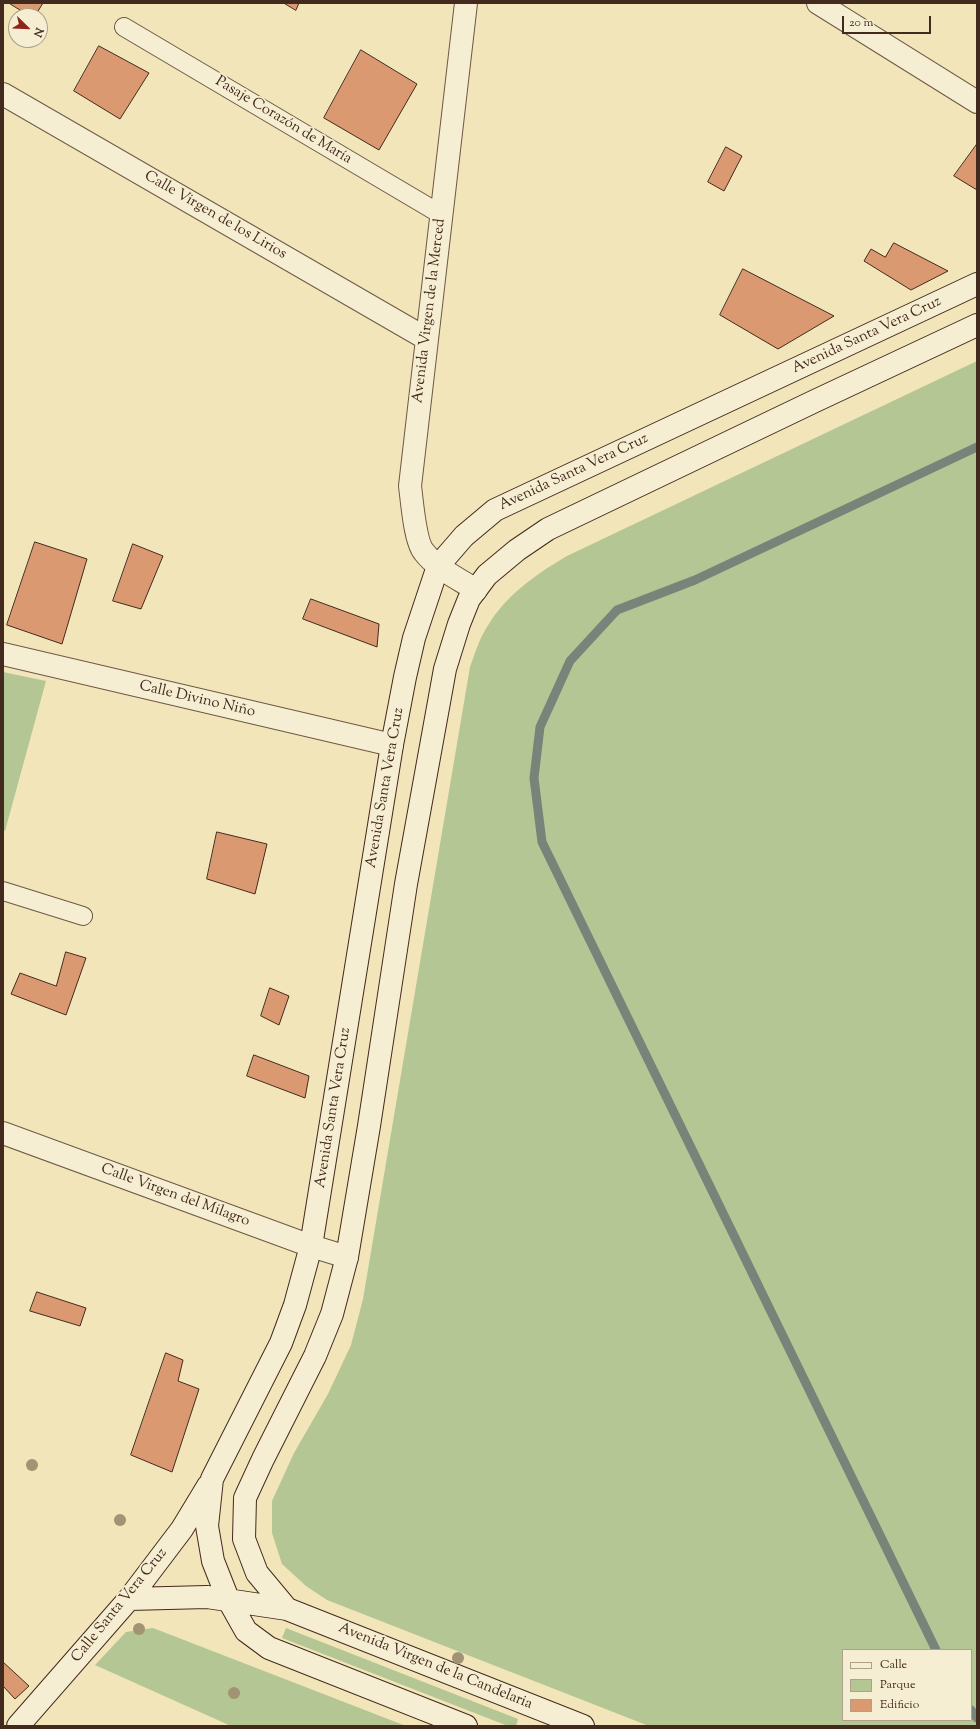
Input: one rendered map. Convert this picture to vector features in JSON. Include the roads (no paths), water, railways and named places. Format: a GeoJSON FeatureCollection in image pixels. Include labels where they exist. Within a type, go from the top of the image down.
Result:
{"type":"FeatureCollection","features":[{"type":"Feature","properties":{"kind":"main road","name":"Avenida Virgen de la Merced"},"geometry":{"type":"LineString","coordinates":[[466,3],[410,486],[414,520],[422,551],[438,566],[476,590]]}},
{"type":"Feature","properties":{"kind":"main road"},"geometry":{"type":"LineString","coordinates":[[818,3],[977,102]]}},
{"type":"Feature","properties":{"kind":"main road","name":"Calle Virgen de los Lirios"},"geometry":{"type":"LineString","coordinates":[[3,94],[427,339]]}},
{"type":"Feature","properties":{"kind":"main road","name":"Avenida Santa Vera Cruz"},"geometry":{"type":"LineString","coordinates":[[228,1599],[213,1561],[207,1526],[212,1479],[281,1343],[295,1305],[312,1246],[392,745],[414,638],[438,566],[464,536],[495,510],[977,284]]}},
{"type":"Feature","properties":{"kind":"main road"},"geometry":{"type":"LineString","coordinates":[[287,1609],[257,1573],[244,1539],[245,1498],[315,1356],[332,1314],[347,1257],[370,1126],[406,884],[444,669],[469,599],[487,574],[517,550],[548,530],[977,325]]}},
{"type":"Feature","properties":{"kind":"main road","name":"Calle Divino Niño"},"geometry":{"type":"LineString","coordinates":[[3,654],[392,745]]}},
{"type":"Feature","properties":{"kind":"main road","name":"Calle Virgen del Milagro"},"geometry":{"type":"LineString","coordinates":[[3,1132],[312,1246],[347,1257]]}},
{"type":"Feature","properties":{"kind":"main road","name":"Calle Santa Vera Cruz"},"geometry":{"type":"LineString","coordinates":[[18,1726],[129,1599],[182,1529],[212,1479]]}},
{"type":"Feature","properties":{"kind":"main road","name":"Avenida Virgen de la Candelaria"},"geometry":{"type":"LineString","coordinates":[[129,1599],[207,1597],[287,1609],[541,1718],[583,1726]]}},
{"type":"Feature","properties":{"kind":"main road"},"geometry":{"type":"LineString","coordinates":[[228,1599],[246,1631],[269,1648],[466,1726]]}},
{"type":"Feature","properties":{"kind":"lane","name":"Pasaje Corazón de María"},"geometry":{"type":"LineString","coordinates":[[124,27],[442,215]]}},
{"type":"Feature","properties":{"kind":"lane"},"geometry":{"type":"LineString","coordinates":[[3,891],[83,916]]}},
{"type":"Feature","properties":{"kind":"waterway"},"geometry":{"type":"LineString","coordinates":[[936,1649],[542,842],[534,778],[540,727],[570,661],[617,610],[695,580],[977,447]]}},
{"type":"Feature","properties":{"kind":"waterway"},"geometry":{"type":"LineString","coordinates":[[972,1711],[977,1718]]}}]}
